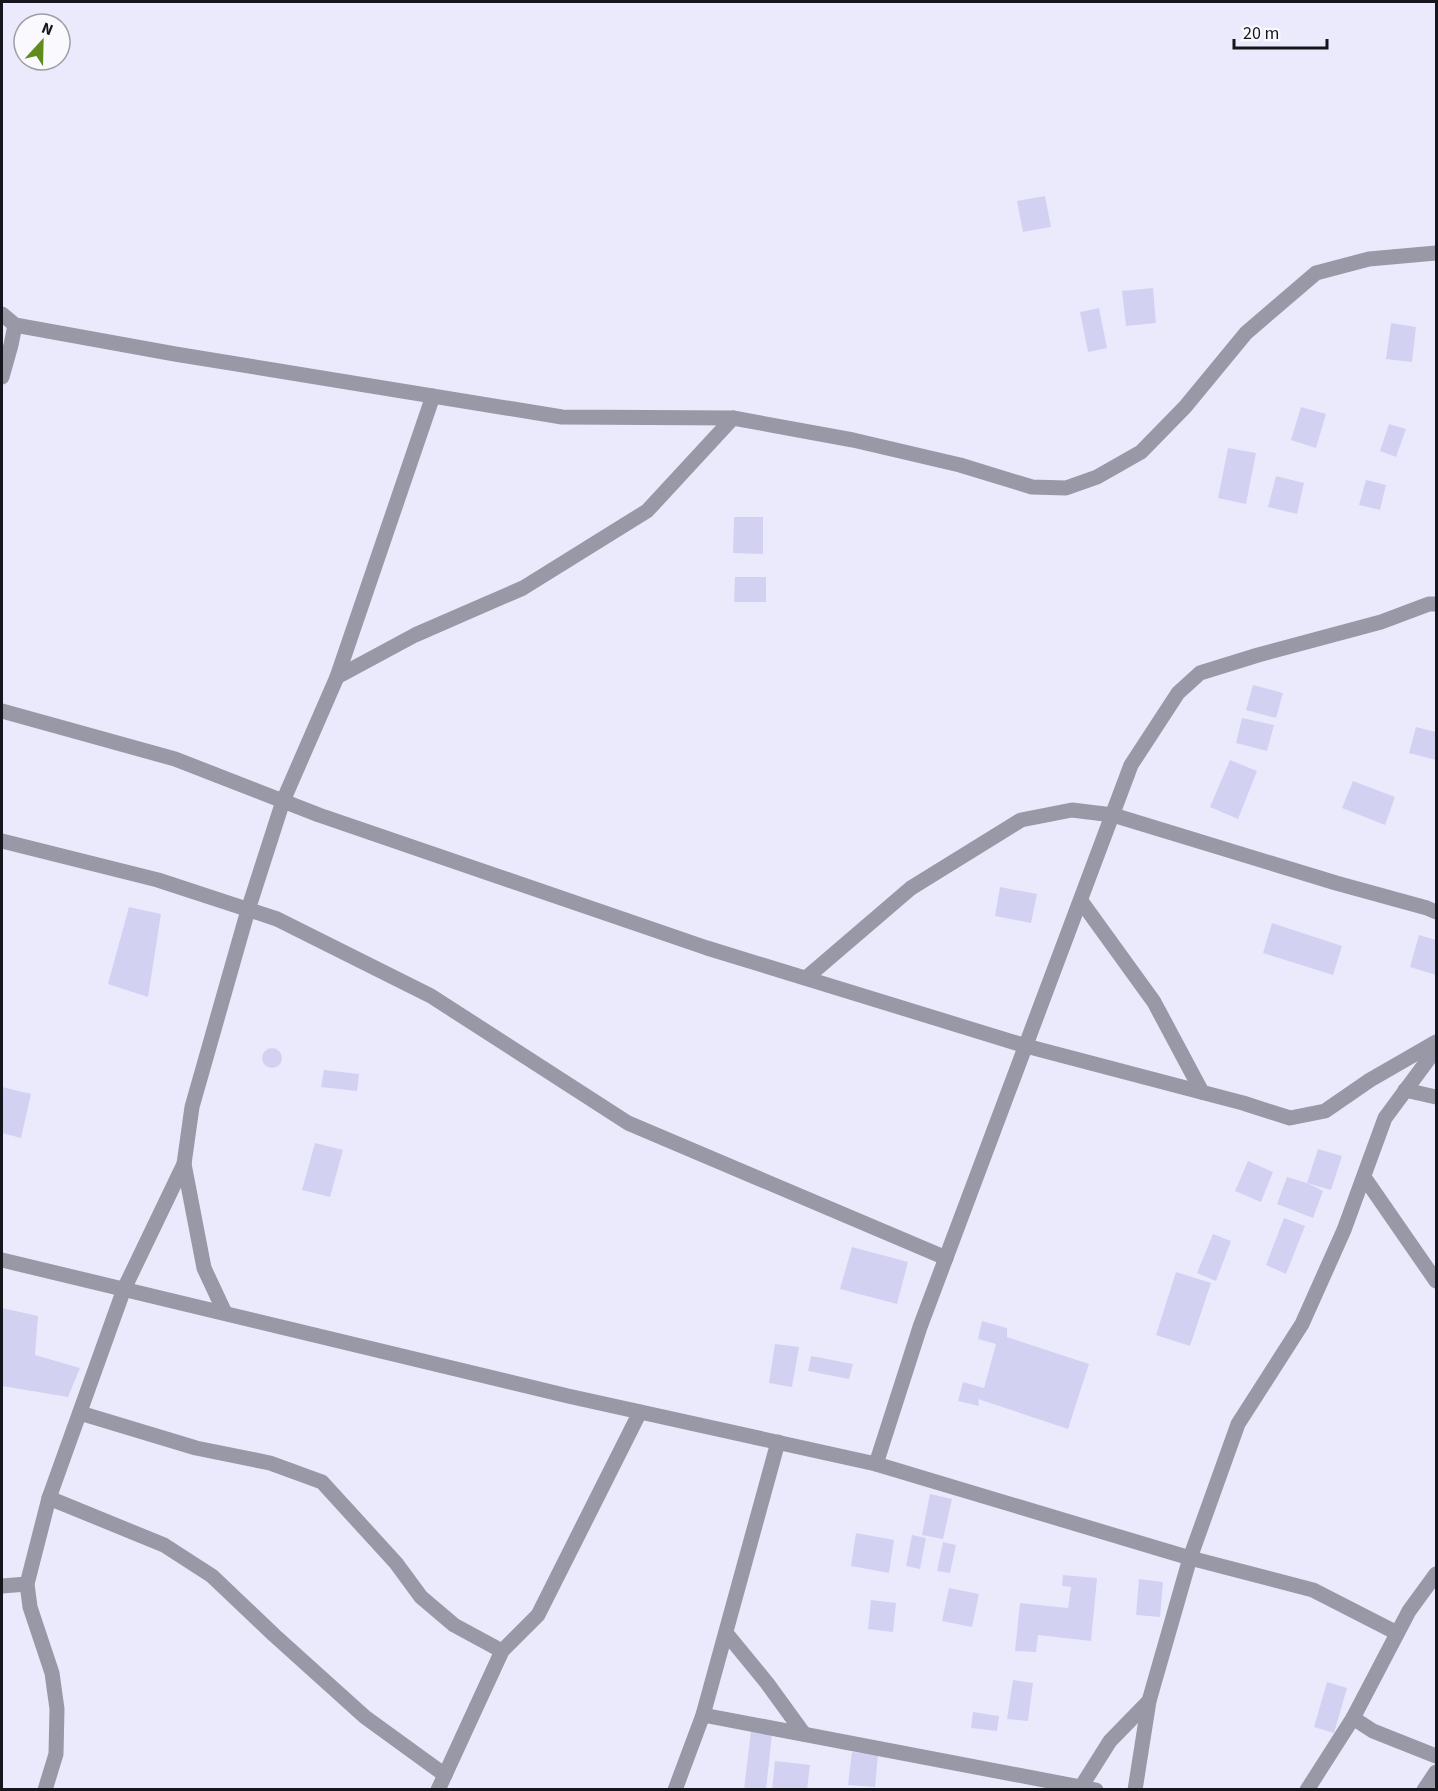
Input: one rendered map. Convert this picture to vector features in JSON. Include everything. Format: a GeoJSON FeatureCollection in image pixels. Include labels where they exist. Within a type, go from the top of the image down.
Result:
{"type":"FeatureCollection","features":[{"type":"Feature","properties":{"kind":"street"},"geometry":{"type":"LineString","coordinates":[[2,314],[15,325],[175,354],[562,417],[733,418],[853,440],[960,465],[1032,487],[1066,488],[1097,477],[1141,452],[1185,407],[1246,333],[1316,273],[1369,259],[1437,253]]}},
{"type":"Feature","properties":{"kind":"street"},"geometry":{"type":"LineString","coordinates":[[2,377],[15,325]]}},
{"type":"Feature","properties":{"kind":"street"},"geometry":{"type":"LineString","coordinates":[[45,1790],[56,1754],[57,1709],[52,1673],[30,1607],[27,1584],[49,1498],[124,1289],[184,1164],[192,1107],[248,910],[283,801],[338,677],[432,396]]}},
{"type":"Feature","properties":{"kind":"street"},"geometry":{"type":"LineString","coordinates":[[338,677],[415,635],[523,588],[647,511],[733,418]]}},
{"type":"Feature","properties":{"kind":"street"},"geometry":{"type":"LineString","coordinates":[[876,1464],[920,1327],[1131,765],[1178,693],[1200,673],[1381,622],[1429,604],[1437,604]]}},
{"type":"Feature","properties":{"kind":"street"},"geometry":{"type":"LineString","coordinates":[[2,711],[175,759],[318,815],[696,945],[1026,1046],[1243,1103],[1290,1119],[1325,1112],[1370,1080],[1437,1042]]}},
{"type":"Feature","properties":{"kind":"street"},"geometry":{"type":"LineString","coordinates":[[806,978],[911,888],[1021,820],[1072,810],[1113,815],[1437,912]]}},
{"type":"Feature","properties":{"kind":"street"},"geometry":{"type":"LineString","coordinates":[[2,841],[158,880],[277,920],[431,996],[628,1123],[946,1258]]}},
{"type":"Feature","properties":{"kind":"street"},"geometry":{"type":"LineString","coordinates":[[1081,901],[1154,1002],[1202,1092]]}},
{"type":"Feature","properties":{"kind":"street"},"geometry":{"type":"LineString","coordinates":[[1135,1790],[1149,1701],[1190,1558],[1238,1424],[1302,1324],[1344,1230],[1385,1118],[1437,1049]]}},
{"type":"Feature","properties":{"kind":"street"},"geometry":{"type":"LineString","coordinates":[[1405,1090],[1437,1097]]}},
{"type":"Feature","properties":{"kind":"street"},"geometry":{"type":"LineString","coordinates":[[184,1164],[204,1268],[225,1313]]}},
{"type":"Feature","properties":{"kind":"street"},"geometry":{"type":"LineString","coordinates":[[1364,1177],[1437,1281]]}},
{"type":"Feature","properties":{"kind":"street"},"geometry":{"type":"LineString","coordinates":[[2,1260],[556,1393],[876,1464],[1190,1558],[1313,1590],[1397,1633]]}},
{"type":"Feature","properties":{"kind":"street"},"geometry":{"type":"LineString","coordinates":[[49,1498],[165,1545],[212,1576],[365,1717],[441,1782],[502,1651],[538,1614],[640,1412]]}},
{"type":"Feature","properties":{"kind":"street"},"geometry":{"type":"LineString","coordinates":[[80,1413],[196,1448],[270,1463],[322,1482],[396,1563],[421,1597],[454,1625],[502,1651]]}},
{"type":"Feature","properties":{"kind":"street"},"geometry":{"type":"LineString","coordinates":[[675,1790],[703,1715],[778,1442]]}},
{"type":"Feature","properties":{"kind":"street"},"geometry":{"type":"LineString","coordinates":[[1307,1790],[1353,1718],[1409,1611],[1437,1574]]}},
{"type":"Feature","properties":{"kind":"street"},"geometry":{"type":"LineString","coordinates":[[2,1586],[27,1584]]}},
{"type":"Feature","properties":{"kind":"street"},"geometry":{"type":"LineString","coordinates":[[726,1633],[804,1734]]}},
{"type":"Feature","properties":{"kind":"street"},"geometry":{"type":"LineString","coordinates":[[703,1715],[1088,1788],[1110,1741],[1149,1701]]}},
{"type":"Feature","properties":{"kind":"street"},"geometry":{"type":"LineString","coordinates":[[1353,1718],[1373,1731],[1437,1756]]}},
{"type":"Feature","properties":{"kind":"street"},"geometry":{"type":"LineString","coordinates":[[1424,1790],[1437,1772]]}},
{"type":"Feature","properties":{"kind":"building"},"geometry":{"type":"Polygon","coordinates":[[[1045,196],[1051,227],[1023,232],[1017,201],[1045,196]]]}},
{"type":"Feature","properties":{"kind":"building"},"geometry":{"type":"Polygon","coordinates":[[[1153,288],[1156,323],[1126,326],[1122,291],[1153,288]]]}},
{"type":"Feature","properties":{"kind":"building"},"geometry":{"type":"Polygon","coordinates":[[[1099,308],[1107,348],[1088,352],[1080,312],[1099,308]]]}},
{"type":"Feature","properties":{"kind":"building"},"geometry":{"type":"Polygon","coordinates":[[[1391,323],[1416,327],[1412,362],[1386,359],[1391,323]]]}},
{"type":"Feature","properties":{"kind":"building"},"geometry":{"type":"Polygon","coordinates":[[[1301,407],[1326,414],[1316,448],[1291,440],[1301,407]]]}},
{"type":"Feature","properties":{"kind":"building"},"geometry":{"type":"Polygon","coordinates":[[[1389,424],[1406,429],[1396,457],[1380,451],[1389,424]]]}},
{"type":"Feature","properties":{"kind":"building"},"geometry":{"type":"Polygon","coordinates":[[[1228,448],[1256,453],[1246,504],[1218,498],[1228,448]]]}},
{"type":"Feature","properties":{"kind":"building"},"geometry":{"type":"Polygon","coordinates":[[[1276,476],[1304,483],[1297,514],[1268,507],[1276,476]]]}},
{"type":"Feature","properties":{"kind":"building"},"geometry":{"type":"Polygon","coordinates":[[[1366,480],[1386,485],[1380,510],[1359,505],[1366,480]]]}},
{"type":"Feature","properties":{"kind":"building"},"geometry":{"type":"Polygon","coordinates":[[[734,517],[763,517],[763,554],[733,553],[734,517]]]}},
{"type":"Feature","properties":{"kind":"building"},"geometry":{"type":"Polygon","coordinates":[[[735,577],[766,577],[766,602],[734,602],[735,577]]]}},
{"type":"Feature","properties":{"kind":"building"},"geometry":{"type":"Polygon","coordinates":[[[1253,685],[1283,693],[1276,718],[1246,710],[1253,685]]]}},
{"type":"Feature","properties":{"kind":"building"},"geometry":{"type":"Polygon","coordinates":[[[1242,718],[1274,725],[1267,751],[1236,743],[1242,718]]]}},
{"type":"Feature","properties":{"kind":"building"},"geometry":{"type":"Polygon","coordinates":[[[1416,727],[1436,732],[1436,760],[1409,753],[1416,727]]]}},
{"type":"Feature","properties":{"kind":"building"},"geometry":{"type":"Polygon","coordinates":[[[1230,760],[1257,771],[1238,819],[1210,807],[1230,760]]]}},
{"type":"Feature","properties":{"kind":"building"},"geometry":{"type":"Polygon","coordinates":[[[1353,781],[1395,797],[1385,825],[1342,808],[1353,781]]]}},
{"type":"Feature","properties":{"kind":"building"},"geometry":{"type":"Polygon","coordinates":[[[1000,887],[1037,894],[1031,923],[995,916],[1000,887]]]}},
{"type":"Feature","properties":{"kind":"building"},"geometry":{"type":"Polygon","coordinates":[[[129,907],[161,914],[148,997],[108,984],[129,907]]]}},
{"type":"Feature","properties":{"kind":"building"},"geometry":{"type":"Polygon","coordinates":[[[1272,923],[1342,946],[1333,975],[1263,953],[1272,923]]]}},
{"type":"Feature","properties":{"kind":"building"},"geometry":{"type":"Polygon","coordinates":[[[1419,935],[1436,940],[1436,975],[1410,967],[1419,935]]]}},
{"type":"Feature","properties":{"kind":"building"},"geometry":{"type":"Polygon","coordinates":[[[272,1048],[279,1051],[282,1058],[279,1065],[272,1068],[265,1065],[262,1058],[265,1051],[272,1048]]]}},
{"type":"Feature","properties":{"kind":"building"},"geometry":{"type":"Polygon","coordinates":[[[324,1070],[359,1074],[357,1091],[321,1087],[324,1070]]]}},
{"type":"Feature","properties":{"kind":"building"},"geometry":{"type":"Polygon","coordinates":[[[2,1087],[31,1094],[21,1138],[2,1133],[2,1087]]]}},
{"type":"Feature","properties":{"kind":"building"},"geometry":{"type":"Polygon","coordinates":[[[315,1143],[343,1150],[330,1197],[302,1190],[315,1143]]]}},
{"type":"Feature","properties":{"kind":"building"},"geometry":{"type":"Polygon","coordinates":[[[1318,1149],[1342,1156],[1331,1190],[1307,1183],[1318,1149]]]}},
{"type":"Feature","properties":{"kind":"building"},"geometry":{"type":"Polygon","coordinates":[[[1248,1161],[1273,1172],[1261,1202],[1235,1191],[1248,1161]]]}},
{"type":"Feature","properties":{"kind":"building"},"geometry":{"type":"Polygon","coordinates":[[[1287,1177],[1323,1191],[1313,1218],[1277,1204],[1287,1177]]]}},
{"type":"Feature","properties":{"kind":"building"},"geometry":{"type":"Polygon","coordinates":[[[1284,1218],[1305,1226],[1286,1274],[1266,1265],[1284,1218]]]}},
{"type":"Feature","properties":{"kind":"building"},"geometry":{"type":"Polygon","coordinates":[[[1213,1234],[1231,1241],[1216,1281],[1197,1273],[1213,1234]]]}},
{"type":"Feature","properties":{"kind":"building"},"geometry":{"type":"Polygon","coordinates":[[[852,1247],[908,1262],[897,1304],[840,1289],[852,1247]]]}},
{"type":"Feature","properties":{"kind":"building"},"geometry":{"type":"Polygon","coordinates":[[[1176,1272],[1211,1283],[1190,1346],[1156,1335],[1176,1272]]]}},
{"type":"Feature","properties":{"kind":"building"},"geometry":{"type":"Polygon","coordinates":[[[2,1308],[38,1316],[35,1355],[80,1368],[68,1397],[2,1386],[2,1308]]]}},
{"type":"Feature","properties":{"kind":"building"},"geometry":{"type":"Polygon","coordinates":[[[982,1321],[1007,1328],[1007,1337],[1089,1364],[1068,1429],[978,1399],[979,1406],[958,1401],[963,1382],[984,1388],[996,1344],[978,1339],[982,1321]]]}},
{"type":"Feature","properties":{"kind":"building"},"geometry":{"type":"Polygon","coordinates":[[[775,1344],[799,1347],[792,1387],[769,1383],[775,1344]]]}},
{"type":"Feature","properties":{"kind":"building"},"geometry":{"type":"Polygon","coordinates":[[[811,1356],[853,1364],[849,1379],[808,1371],[811,1356]]]}},
{"type":"Feature","properties":{"kind":"building"},"geometry":{"type":"Polygon","coordinates":[[[930,1494],[952,1499],[943,1539],[922,1535],[930,1494]]]}},
{"type":"Feature","properties":{"kind":"building"},"geometry":{"type":"Polygon","coordinates":[[[856,1533],[894,1540],[889,1573],[851,1566],[856,1533]]]}},
{"type":"Feature","properties":{"kind":"building"},"geometry":{"type":"Polygon","coordinates":[[[912,1535],[926,1538],[920,1569],[906,1566],[912,1535]]]}},
{"type":"Feature","properties":{"kind":"building"},"geometry":{"type":"Polygon","coordinates":[[[943,1542],[956,1545],[950,1573],[937,1571],[943,1542]]]}},
{"type":"Feature","properties":{"kind":"building"},"geometry":{"type":"Polygon","coordinates":[[[1063,1575],[1097,1578],[1091,1641],[1038,1635],[1036,1652],[1015,1651],[1020,1603],[1068,1608],[1071,1587],[1062,1586],[1063,1575]]]}},
{"type":"Feature","properties":{"kind":"building"},"geometry":{"type":"Polygon","coordinates":[[[1139,1579],[1163,1582],[1160,1617],[1136,1615],[1139,1579]]]}},
{"type":"Feature","properties":{"kind":"building"},"geometry":{"type":"Polygon","coordinates":[[[949,1588],[979,1594],[972,1627],[942,1621],[949,1588]]]}},
{"type":"Feature","properties":{"kind":"building"},"geometry":{"type":"Polygon","coordinates":[[[871,1600],[896,1603],[893,1632],[868,1629],[871,1600]]]}},
{"type":"Feature","properties":{"kind":"building"},"geometry":{"type":"Polygon","coordinates":[[[1013,1680],[1033,1683],[1028,1721],[1007,1719],[1013,1680]]]}},
{"type":"Feature","properties":{"kind":"building"},"geometry":{"type":"Polygon","coordinates":[[[1327,1682],[1347,1688],[1334,1733],[1314,1727],[1327,1682]]]}},
{"type":"Feature","properties":{"kind":"building"},"geometry":{"type":"Polygon","coordinates":[[[973,1712],[999,1716],[997,1731],[971,1728],[973,1712]]]}},
{"type":"Feature","properties":{"kind":"building"},"geometry":{"type":"Polygon","coordinates":[[[751,1731],[772,1734],[766,1790],[744,1790],[751,1731]]]}},
{"type":"Feature","properties":{"kind":"building"},"geometry":{"type":"Polygon","coordinates":[[[852,1752],[878,1755],[875,1787],[848,1785],[852,1752]]]}},
{"type":"Feature","properties":{"kind":"building"},"geometry":{"type":"Polygon","coordinates":[[[775,1761],[810,1765],[807,1790],[772,1790],[775,1761]]]}}]}
